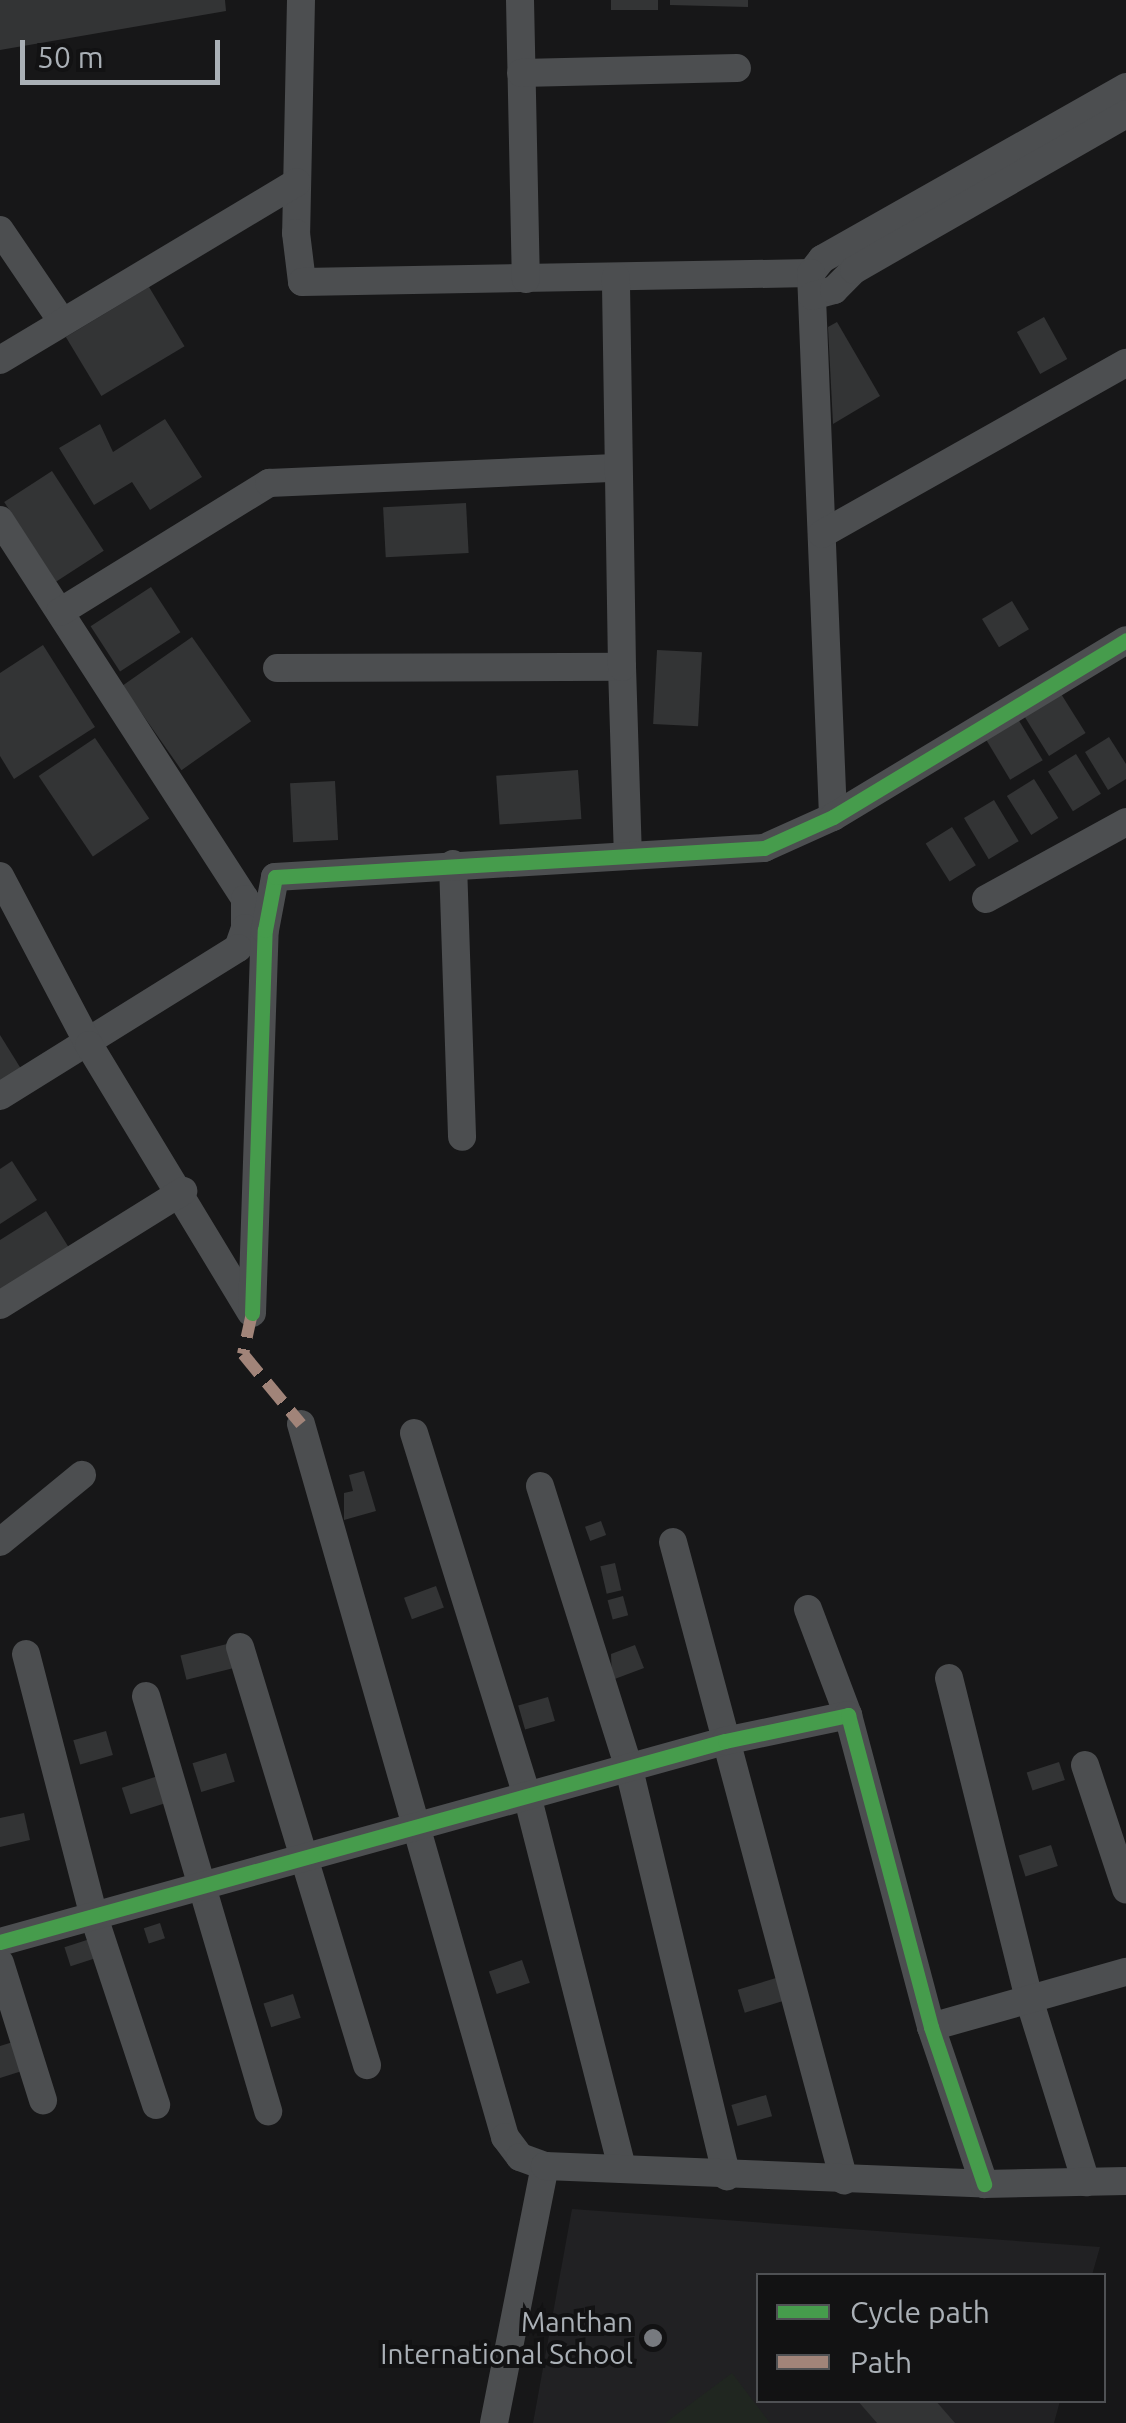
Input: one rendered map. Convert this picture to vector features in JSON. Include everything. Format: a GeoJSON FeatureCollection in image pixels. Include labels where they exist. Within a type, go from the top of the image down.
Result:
{"type":"FeatureCollection","features":[{"type":"Feature","properties":{"kind":"street"},"geometry":{"type":"LineString","coordinates":[[301,0],[297,182],[302,282],[616,277],[811,284],[1126,87]]}},
{"type":"Feature","properties":{"kind":"street"},"geometry":{"type":"LineString","coordinates":[[520,0],[526,279]]}},
{"type":"Feature","properties":{"kind":"street"},"geometry":{"type":"LineString","coordinates":[[522,73],[737,68]]}},
{"type":"Feature","properties":{"kind":"street"},"geometry":{"type":"LineString","coordinates":[[847,261],[1126,114]]}},
{"type":"Feature","properties":{"kind":"street"},"geometry":{"type":"LineString","coordinates":[[0,360],[297,182]]}},
{"type":"Feature","properties":{"kind":"street"},"geometry":{"type":"LineString","coordinates":[[0,230],[62,320]]}},
{"type":"Feature","properties":{"kind":"street"},"geometry":{"type":"LineString","coordinates":[[616,277],[616,468],[628,855]]}},
{"type":"Feature","properties":{"kind":"street"},"geometry":{"type":"LineString","coordinates":[[811,284],[833,818]]}},
{"type":"Feature","properties":{"kind":"street"},"geometry":{"type":"LineString","coordinates":[[822,534],[1126,363]]}},
{"type":"Feature","properties":{"kind":"street"},"geometry":{"type":"LineString","coordinates":[[60,612],[269,483],[616,468]]}},
{"type":"Feature","properties":{"kind":"street"},"geometry":{"type":"LineString","coordinates":[[0,520],[245,899],[238,948],[89,1046],[0,1096]]}},
{"type":"Feature","properties":{"kind":"street"},"geometry":{"type":"LineString","coordinates":[[0,876],[89,1046],[183,1191],[252,1313],[265,930],[275,877],[764,848],[833,818],[1126,640]]}},
{"type":"Feature","properties":{"kind":"street"},"geometry":{"type":"LineString","coordinates":[[277,668],[622,667]]}},
{"type":"Feature","properties":{"kind":"street"},"geometry":{"type":"LineString","coordinates":[[986,899],[1126,822]]}},
{"type":"Feature","properties":{"kind":"street"},"geometry":{"type":"LineString","coordinates":[[453,864],[462,1136]]}},
{"type":"Feature","properties":{"kind":"street"},"geometry":{"type":"LineString","coordinates":[[0,1305],[183,1191]]}},
{"type":"Feature","properties":{"kind":"street"},"geometry":{"type":"LineString","coordinates":[[301,1424],[505,2138],[520,2157],[545,2166],[727,2176],[984,2184],[1126,2181]]}},
{"type":"Feature","properties":{"kind":"street"},"geometry":{"type":"LineString","coordinates":[[414,1433],[526,1796],[622,2169]]}},
{"type":"Feature","properties":{"kind":"street"},"geometry":{"type":"LineString","coordinates":[[0,1542],[82,1475]]}},
{"type":"Feature","properties":{"kind":"street"},"geometry":{"type":"LineString","coordinates":[[540,1486],[629,1768],[727,2176]]}},
{"type":"Feature","properties":{"kind":"street"},"geometry":{"type":"LineString","coordinates":[[673,1542],[844,2180]]}},
{"type":"Feature","properties":{"kind":"street"},"geometry":{"type":"LineString","coordinates":[[808,1608],[848,1714],[931,2027],[984,2184]]}},
{"type":"Feature","properties":{"kind":"street"},"geometry":{"type":"LineString","coordinates":[[240,1648],[367,2065]]}},
{"type":"Feature","properties":{"kind":"street"},"geometry":{"type":"LineString","coordinates":[[26,1654],[94,1916],[156,2105]]}},
{"type":"Feature","properties":{"kind":"street"},"geometry":{"type":"LineString","coordinates":[[949,1678],[1030,1999],[1086,2182]]}},
{"type":"Feature","properties":{"kind":"street"},"geometry":{"type":"LineString","coordinates":[[146,1696],[198,1888],[268,2111]]}},
{"type":"Feature","properties":{"kind":"street"},"geometry":{"type":"LineString","coordinates":[[0,1942],[726,1741],[848,1714]]}},
{"type":"Feature","properties":{"kind":"street"},"geometry":{"type":"LineString","coordinates":[[1085,1766],[1126,1889]]}},
{"type":"Feature","properties":{"kind":"street"},"geometry":{"type":"LineString","coordinates":[[0,1964],[43,2100]]}},
{"type":"Feature","properties":{"kind":"street"},"geometry":{"type":"LineString","coordinates":[[931,2027],[1126,1972]]}},
{"type":"Feature","properties":{"kind":"street"},"geometry":{"type":"LineString","coordinates":[[494,2423],[545,2166]]}},
{"type":"Feature","properties":{"kind":"shaded area","name":"Manthan International School"},"geometry":{"type":"Polygon","coordinates":[[[572,2209],[1100,2247],[1093,2273],[756,2273],[756,2403],[1059,2403],[1054,2423],[533,2423],[572,2209]]]}},
{"type":"Feature","properties":{"kind":"shaded area"},"geometry":{"type":"Polygon","coordinates":[[[732,2373],[770,2423],[665,2423],[732,2373]]]}},
{"type":"Feature","properties":{"kind":"building"},"geometry":{"type":"Polygon","coordinates":[[[0,0],[225,0],[226,11],[0,50],[0,0]]]}},
{"type":"Feature","properties":{"kind":"building"},"geometry":{"type":"Polygon","coordinates":[[[611,0],[658,0],[658,10],[611,10],[611,0]]]}},
{"type":"Feature","properties":{"kind":"building"},"geometry":{"type":"Polygon","coordinates":[[[670,0],[748,0],[748,7],[670,5],[670,0]]]}},
{"type":"Feature","properties":{"kind":"building"},"geometry":{"type":"Polygon","coordinates":[[[149,287],[185,346],[101,396],[66,337],[149,287]]]}},
{"type":"Feature","properties":{"kind":"building"},"geometry":{"type":"Polygon","coordinates":[[[1044,317],[1067,359],[1040,374],[1017,332],[1044,317]]]}},
{"type":"Feature","properties":{"kind":"building"},"geometry":{"type":"Polygon","coordinates":[[[837,322],[880,396],[833,424],[828,327],[837,322]]]}},
{"type":"Feature","properties":{"kind":"building"},"geometry":{"type":"Polygon","coordinates":[[[165,419],[202,477],[150,510],[132,482],[94,505],[59,448],[100,424],[113,452],[165,419]]]}},
{"type":"Feature","properties":{"kind":"building"},"geometry":{"type":"Polygon","coordinates":[[[52,471],[104,551],[56,582],[4,502],[52,471]]]}},
{"type":"Feature","properties":{"kind":"building"},"geometry":{"type":"Polygon","coordinates":[[[466,503],[469,553],[386,557],[383,507],[466,503]]]}},
{"type":"Feature","properties":{"kind":"building"},"geometry":{"type":"Polygon","coordinates":[[[151,587],[180,632],[120,672],[91,626],[151,587]]]}},
{"type":"Feature","properties":{"kind":"building"},"geometry":{"type":"Polygon","coordinates":[[[1012,601],[1029,629],[999,647],[982,619],[1012,601]]]}},
{"type":"Feature","properties":{"kind":"building"},"geometry":{"type":"Polygon","coordinates":[[[192,637],[251,721],[181,770],[122,686],[192,637]]]}},
{"type":"Feature","properties":{"kind":"building"},"geometry":{"type":"Polygon","coordinates":[[[43,645],[95,727],[14,779],[0,756],[0,673],[43,645]]]}},
{"type":"Feature","properties":{"kind":"building"},"geometry":{"type":"Polygon","coordinates":[[[657,650],[702,652],[698,726],[653,724],[657,650]]]}},
{"type":"Feature","properties":{"kind":"building"},"geometry":{"type":"Polygon","coordinates":[[[1058,689],[1086,733],[1049,756],[1022,712],[1058,689]]]}},
{"type":"Feature","properties":{"kind":"building"},"geometry":{"type":"Polygon","coordinates":[[[1018,719],[1043,760],[1010,780],[985,739],[1018,719]]]}},
{"type":"Feature","properties":{"kind":"building"},"geometry":{"type":"Polygon","coordinates":[[[1109,737],[1126,764],[1126,779],[1108,790],[1085,752],[1109,737]]]}},
{"type":"Feature","properties":{"kind":"building"},"geometry":{"type":"Polygon","coordinates":[[[95,738],[149,818],[93,856],[39,776],[95,738]]]}},
{"type":"Feature","properties":{"kind":"building"},"geometry":{"type":"Polygon","coordinates":[[[1076,754],[1101,794],[1073,811],[1048,771],[1076,754]]]}},
{"type":"Feature","properties":{"kind":"building"},"geometry":{"type":"Polygon","coordinates":[[[578,770],[581,819],[500,825],[496,776],[578,770]]]}},
{"type":"Feature","properties":{"kind":"building"},"geometry":{"type":"Polygon","coordinates":[[[1034,779],[1058,818],[1031,835],[1007,796],[1034,779]]]}},
{"type":"Feature","properties":{"kind":"building"},"geometry":{"type":"Polygon","coordinates":[[[335,781],[338,840],[293,842],[290,783],[335,781]]]}},
{"type":"Feature","properties":{"kind":"building"},"geometry":{"type":"Polygon","coordinates":[[[994,800],[1019,841],[989,859],[964,818],[994,800]]]}},
{"type":"Feature","properties":{"kind":"building"},"geometry":{"type":"Polygon","coordinates":[[[952,827],[976,865],[950,882],[926,843],[952,827]]]}},
{"type":"Feature","properties":{"kind":"building"},"geometry":{"type":"Polygon","coordinates":[[[0,1035],[23,1072],[0,1086],[0,1035]]]}},
{"type":"Feature","properties":{"kind":"building"},"geometry":{"type":"Polygon","coordinates":[[[12,1161],[37,1200],[0,1224],[0,1169],[12,1161]]]}},
{"type":"Feature","properties":{"kind":"building"},"geometry":{"type":"Polygon","coordinates":[[[46,1211],[71,1251],[0,1295],[0,1240],[46,1211]]]}},
{"type":"Feature","properties":{"kind":"building"},"geometry":{"type":"Polygon","coordinates":[[[364,1471],[376,1511],[344,1520],[344,1493],[353,1491],[349,1475],[364,1471]]]}},
{"type":"Feature","properties":{"kind":"building"},"geometry":{"type":"Polygon","coordinates":[[[601,1521],[606,1535],[590,1541],[585,1527],[601,1521]]]}},
{"type":"Feature","properties":{"kind":"building"},"geometry":{"type":"Polygon","coordinates":[[[615,1563],[621,1590],[607,1594],[600,1566],[615,1563]]]}},
{"type":"Feature","properties":{"kind":"building"},"geometry":{"type":"Polygon","coordinates":[[[436,1586],[444,1608],[412,1619],[404,1598],[436,1586]]]}},
{"type":"Feature","properties":{"kind":"building"},"geometry":{"type":"Polygon","coordinates":[[[623,1596],[628,1615],[613,1619],[608,1600],[623,1596]]]}},
{"type":"Feature","properties":{"kind":"building"},"geometry":{"type":"Polygon","coordinates":[[[227,1644],[233,1668],[186,1680],[180,1656],[227,1644]]]}},
{"type":"Feature","properties":{"kind":"building"},"geometry":{"type":"Polygon","coordinates":[[[635,1645],[644,1668],[612,1680],[611,1654],[635,1645]]]}},
{"type":"Feature","properties":{"kind":"building"},"geometry":{"type":"Polygon","coordinates":[[[548,1697],[555,1721],[525,1730],[518,1706],[548,1697]]]}},
{"type":"Feature","properties":{"kind":"building"},"geometry":{"type":"Polygon","coordinates":[[[106,1731],[113,1755],[80,1764],[73,1740],[106,1731]]]}},
{"type":"Feature","properties":{"kind":"building"},"geometry":{"type":"Polygon","coordinates":[[[226,1753],[235,1782],[201,1792],[193,1763],[226,1753]]]}},
{"type":"Feature","properties":{"kind":"building"},"geometry":{"type":"Polygon","coordinates":[[[1059,1762],[1065,1780],[1033,1791],[1027,1773],[1059,1762]]]}},
{"type":"Feature","properties":{"kind":"building"},"geometry":{"type":"Polygon","coordinates":[[[158,1776],[167,1803],[131,1814],[122,1788],[158,1776]]]}},
{"type":"Feature","properties":{"kind":"building"},"geometry":{"type":"Polygon","coordinates":[[[24,1813],[30,1840],[0,1847],[0,1818],[24,1813]]]}},
{"type":"Feature","properties":{"kind":"building"},"geometry":{"type":"Polygon","coordinates":[[[1051,1845],[1058,1866],[1025,1876],[1019,1856],[1051,1845]]]}},
{"type":"Feature","properties":{"kind":"building"},"geometry":{"type":"Polygon","coordinates":[[[160,1923],[165,1938],[149,1943],[144,1928],[160,1923]]]}},
{"type":"Feature","properties":{"kind":"building"},"geometry":{"type":"Polygon","coordinates":[[[93,1938],[99,1957],[71,1966],[64,1947],[93,1938]]]}},
{"type":"Feature","properties":{"kind":"building"},"geometry":{"type":"Polygon","coordinates":[[[522,1960],[530,1983],[497,1994],[489,1971],[522,1960]]]}},
{"type":"Feature","properties":{"kind":"building"},"geometry":{"type":"Polygon","coordinates":[[[776,1978],[783,2001],[745,2013],[738,1990],[776,1978]]]}},
{"type":"Feature","properties":{"kind":"building"},"geometry":{"type":"Polygon","coordinates":[[[293,1994],[301,2018],[271,2027],[264,2004],[293,1994]]]}},
{"type":"Feature","properties":{"kind":"building"},"geometry":{"type":"Polygon","coordinates":[[[13,2042],[22,2071],[0,2078],[0,2046],[13,2042]]]}},
{"type":"Feature","properties":{"kind":"building"},"geometry":{"type":"Polygon","coordinates":[[[766,2095],[772,2116],[737,2126],[731,2105],[766,2095]]]}},
{"type":"Feature","properties":{"kind":"building"},"geometry":{"type":"Polygon","coordinates":[[[860,2403],[938,2403],[955,2423],[877,2423],[860,2403]]]}},
{"type":"Feature","properties":{"kind":"marked path"},"geometry":{"type":"LineString","coordinates":[[252,1313],[243,1354],[301,1424]]}},
{"type":"Feature","properties":{"kind":"cycle path"},"geometry":{"type":"LineString","coordinates":[[252,1313],[265,930],[275,877],[764,848],[833,817],[1126,640]]}},
{"type":"Feature","properties":{"kind":"cycle path"},"geometry":{"type":"LineString","coordinates":[[0,1942],[725,1741],[848,1715],[931,2027],[984,2184]]}},
{"type":"Feature","properties":{"kind":"place","name":"Manthan International School"},"geometry":{"type":"Point","coordinates":[653,2338]}}]}
